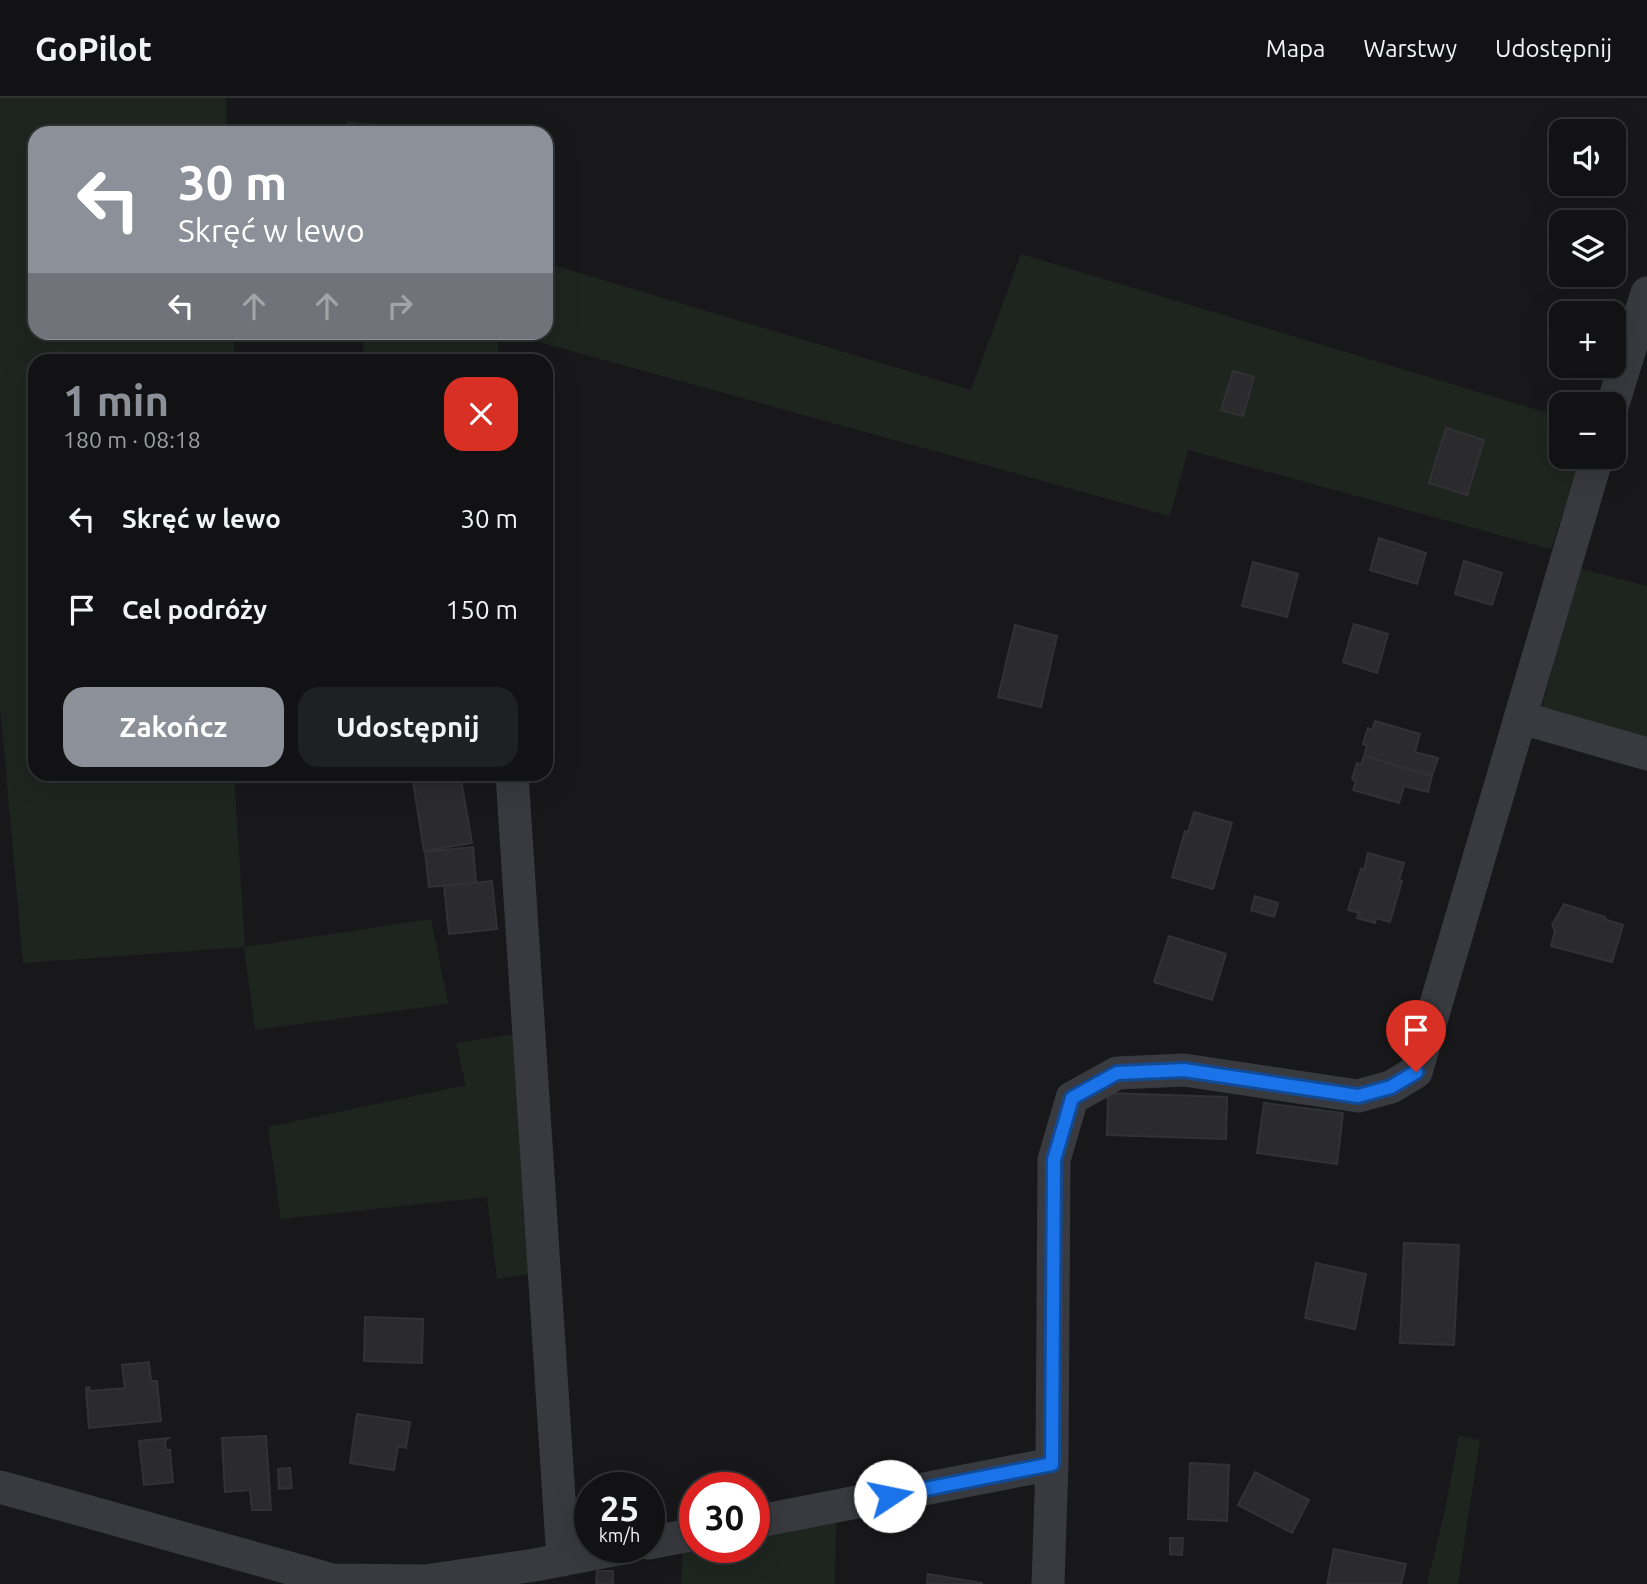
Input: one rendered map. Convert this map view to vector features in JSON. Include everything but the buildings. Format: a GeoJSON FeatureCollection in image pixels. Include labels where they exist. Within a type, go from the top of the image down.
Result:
{"type":"FeatureCollection","features":[{"type":"Feature","properties":{"kind":"street"},"geometry":{"type":"LineString","coordinates":[[1617,392],[1647,293]]}},
{"type":"Feature","properties":{"kind":"street"},"geometry":{"type":"LineString","coordinates":[[1048,1584],[1052,1464],[1054,1160],[1072,1098],[1117,1073],[1184,1070],[1358,1096],[1391,1087],[1416,1072],[1594,469]]}},
{"type":"Feature","properties":{"kind":"street"},"geometry":{"type":"LineString","coordinates":[[1522,718],[1647,754]]}},
{"type":"Feature","properties":{"kind":"street"},"geometry":{"type":"LineString","coordinates":[[512,781],[563,1560]]}},
{"type":"Feature","properties":{"kind":"street"},"geometry":{"type":"LineString","coordinates":[[770,1519],[1052,1464]]}},
{"type":"Feature","properties":{"kind":"street"},"geometry":{"type":"LineString","coordinates":[[0,1488],[332,1580],[425,1581],[574,1558]]}},
{"type":"Feature","properties":{"kind":"shaded area"},"geometry":{"type":"Polygon","coordinates":[[[0,98],[226,98],[227,126],[28,126],[28,340],[234,340],[234,354],[28,354],[28,781],[234,781],[245,947],[431,919],[448,1004],[255,1030],[244,947],[23,963],[0,704],[0,98]]]}},
{"type":"Feature","properties":{"kind":"shaded area"},"geometry":{"type":"Polygon","coordinates":[[[347,121],[397,126],[347,126],[347,121]]]}},
{"type":"Feature","properties":{"kind":"shaded area"},"geometry":{"type":"Polygon","coordinates":[[[1021,254],[1549,413],[1549,469],[1577,469],[1551,549],[1188,450],[1170,516],[531,340],[553,340],[553,265],[971,390],[1021,254]]]}},
{"type":"Feature","properties":{"kind":"shaded area"},"geometry":{"type":"Polygon","coordinates":[[[363,340],[498,340],[498,354],[364,354],[363,340]]]}},
{"type":"Feature","properties":{"kind":"shaded area"},"geometry":{"type":"Polygon","coordinates":[[[1578,568],[1647,586],[1647,741],[1541,712],[1578,568]]]}},
{"type":"Feature","properties":{"kind":"shaded area"},"geometry":{"type":"Polygon","coordinates":[[[523,1033],[535,1274],[497,1279],[487,1197],[281,1219],[268,1127],[466,1085],[456,1043],[523,1033]]]}},
{"type":"Feature","properties":{"kind":"shaded area"},"geometry":{"type":"Polygon","coordinates":[[[1459,1436],[1480,1440],[1458,1584],[1427,1584],[1445,1510],[1459,1436]]]}},
{"type":"Feature","properties":{"kind":"shaded area"},"geometry":{"type":"Polygon","coordinates":[[[836,1516],[835,1584],[681,1584],[682,1563],[770,1563],[770,1530],[836,1516]]]}},
{"type":"Feature","properties":{"kind":"route"},"geometry":{"type":"LineString","coordinates":[[890,1496],[1052,1464],[1054,1160],[1072,1098],[1117,1073],[1184,1070],[1358,1096],[1391,1087],[1416,1072]]}}]}
